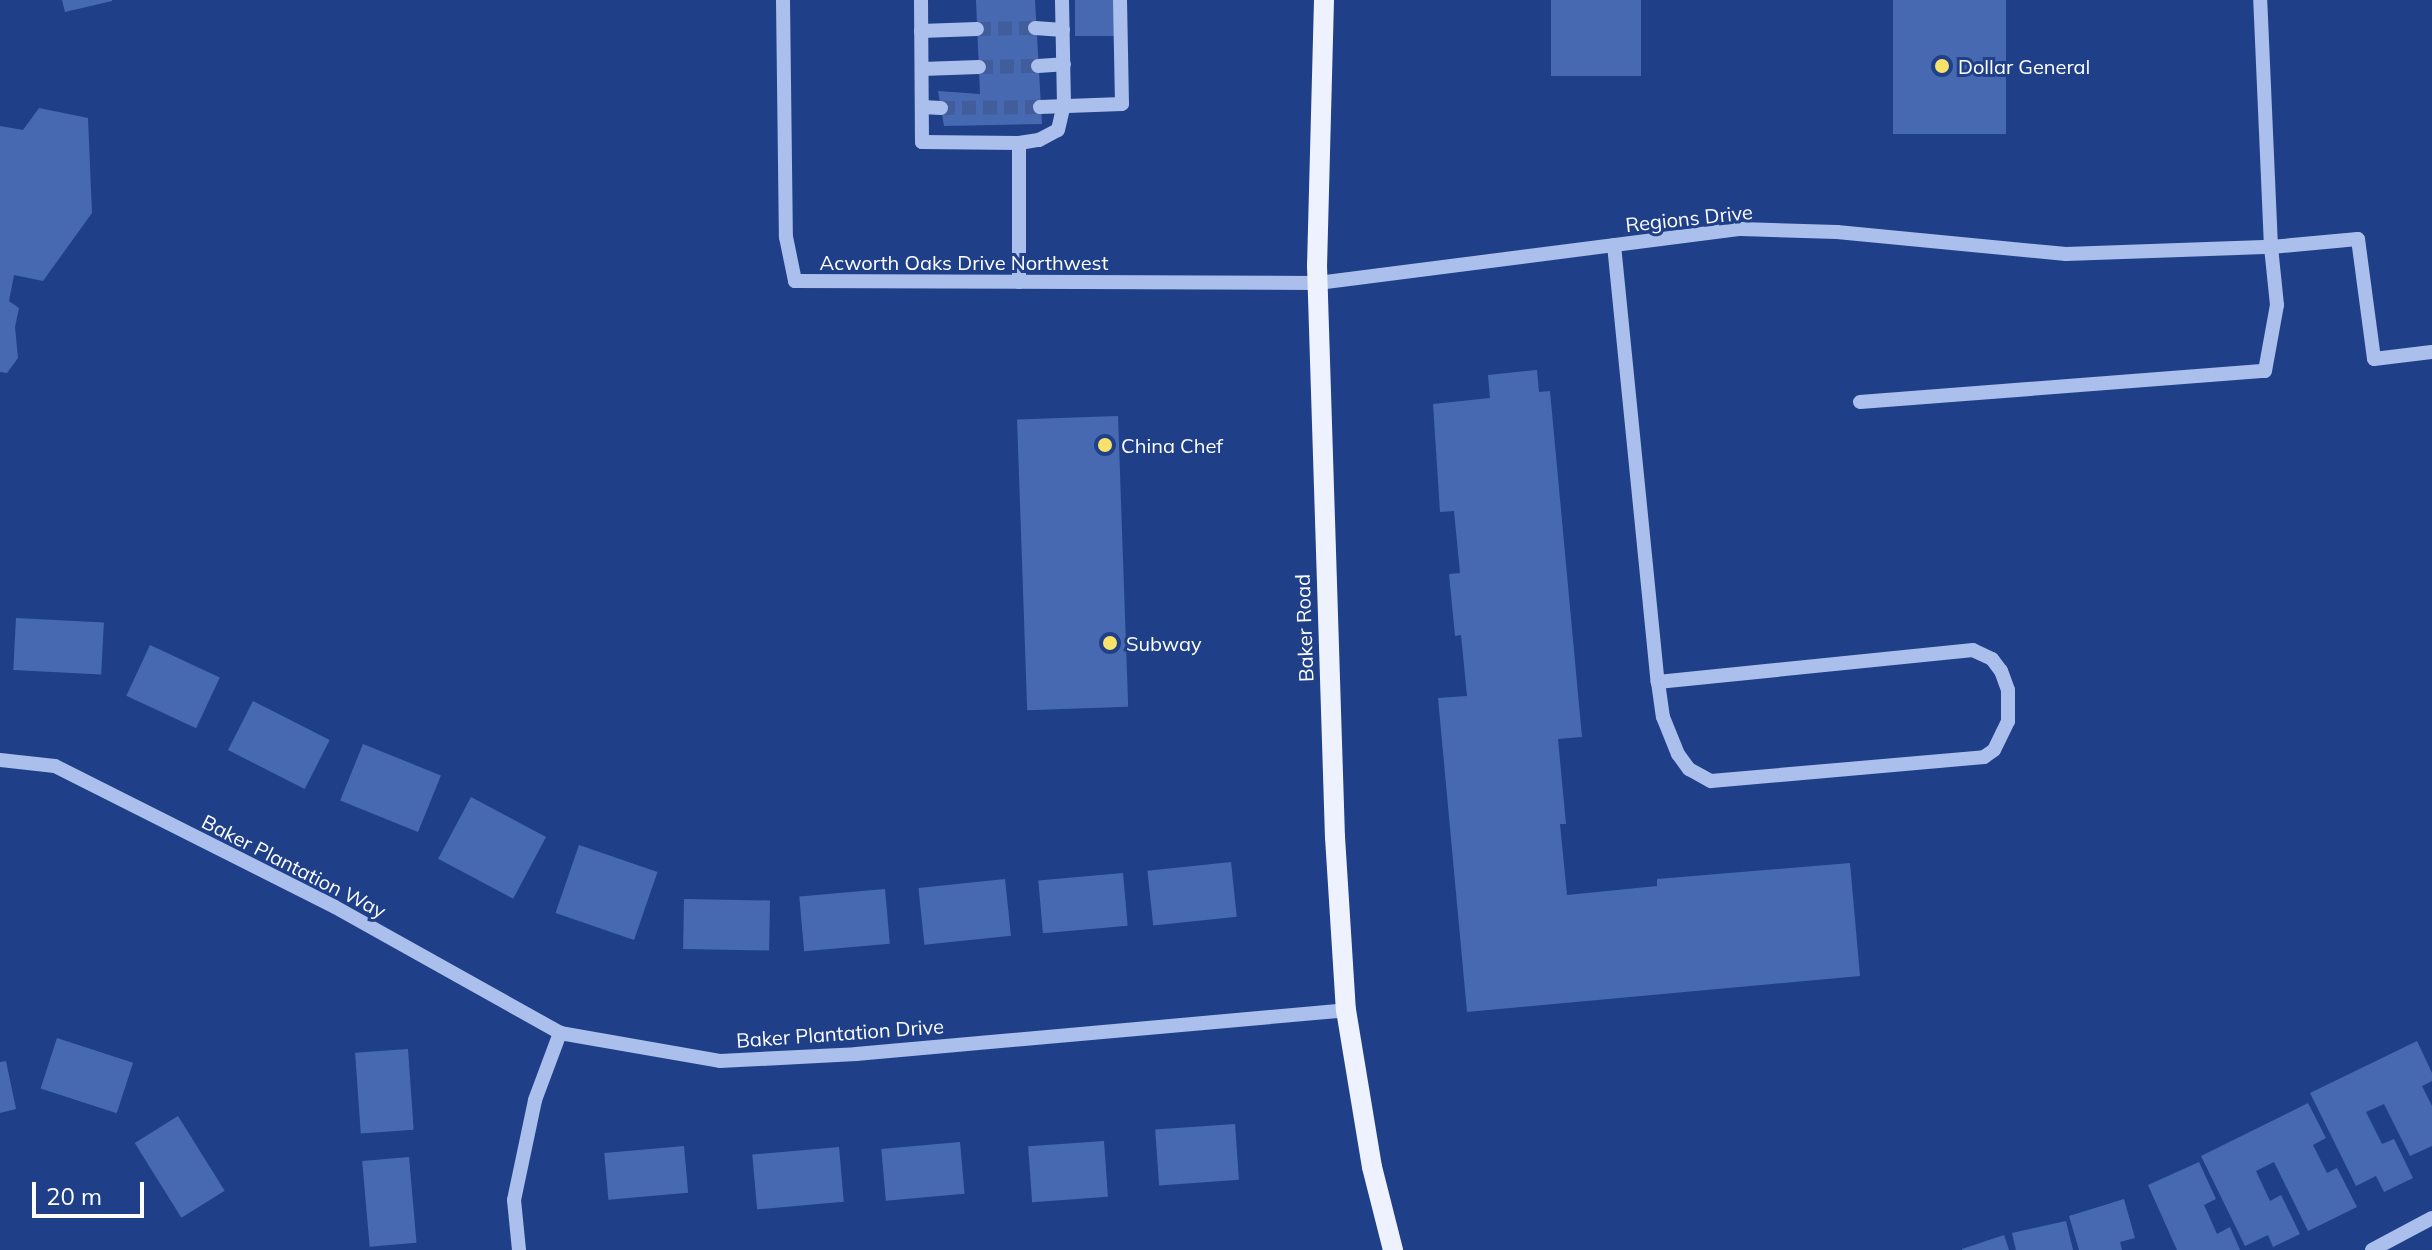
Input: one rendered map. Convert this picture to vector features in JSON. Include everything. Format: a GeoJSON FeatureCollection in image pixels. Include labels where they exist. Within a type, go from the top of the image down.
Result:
{"type":"FeatureCollection","features":[{"type":"Feature","properties":{"kind":"main road","name":"Baker Road"},"geometry":{"type":"LineString","coordinates":[[1324,0],[1318,283],[1333,791],[1346,1010],[1372,1167],[1393,1250]]}},
{"type":"Feature","properties":{"kind":"street","name":"Acworth Oaks Drive Northwest"},"geometry":{"type":"LineString","coordinates":[[783,0],[786,237],[795,281],[1318,283]]}},
{"type":"Feature","properties":{"kind":"street"},"geometry":{"type":"LineString","coordinates":[[921,0],[922,142],[1019,143],[1039,140],[1058,130],[1064,105],[1062,0]]}},
{"type":"Feature","properties":{"kind":"street"},"geometry":{"type":"LineString","coordinates":[[1040,107],[1122,104],[1120,0]]}},
{"type":"Feature","properties":{"kind":"street"},"geometry":{"type":"LineString","coordinates":[[1860,402],[2265,371],[2277,305],[2271,247],[2260,0]]}},
{"type":"Feature","properties":{"kind":"street"},"geometry":{"type":"LineString","coordinates":[[1035,28],[1063,30]]}},
{"type":"Feature","properties":{"kind":"street"},"geometry":{"type":"LineString","coordinates":[[921,31],[977,29]]}},
{"type":"Feature","properties":{"kind":"street"},"geometry":{"type":"LineString","coordinates":[[1038,66],[1064,64]]}},
{"type":"Feature","properties":{"kind":"street"},"geometry":{"type":"LineString","coordinates":[[922,69],[979,67]]}},
{"type":"Feature","properties":{"kind":"street"},"geometry":{"type":"LineString","coordinates":[[922,107],[941,108]]}},
{"type":"Feature","properties":{"kind":"street"},"geometry":{"type":"LineString","coordinates":[[1019,143],[1019,282]]}},
{"type":"Feature","properties":{"kind":"street","name":"Regions Drive"},"geometry":{"type":"LineString","coordinates":[[1318,283],[1741,229],[1837,232],[2066,254],[2271,247],[2358,239],[2374,359],[2432,352]]}},
{"type":"Feature","properties":{"kind":"street"},"geometry":{"type":"LineString","coordinates":[[1614,245],[1658,682],[1663,717],[1678,754],[1689,769],[1711,781],[1984,757],[1994,750],[2008,721],[2008,690],[2001,671],[1992,659],[1973,650],[1658,682]]}},
{"type":"Feature","properties":{"kind":"street","name":"Baker Plantation Way"},"geometry":{"type":"LineString","coordinates":[[0,760],[55,766],[335,907],[560,1033]]}},
{"type":"Feature","properties":{"kind":"street","name":"Baker Plantation Drive"},"geometry":{"type":"LineString","coordinates":[[560,1033],[720,1061],[872,1052],[1346,1010]]}},
{"type":"Feature","properties":{"kind":"street"},"geometry":{"type":"LineString","coordinates":[[519,1250],[514,1200],[535,1100],[560,1033]]}},
{"type":"Feature","properties":{"kind":"street"},"geometry":{"type":"LineString","coordinates":[[2372,1250],[2432,1218]]}},
{"type":"Feature","properties":{"kind":"building"},"geometry":{"type":"Polygon","coordinates":[[[62,0],[112,0],[112,1],[65,12],[62,0]]]}},
{"type":"Feature","properties":{"kind":"building"},"geometry":{"type":"Polygon","coordinates":[[[976,0],[1035,0],[1042,124],[944,126],[938,91],[980,94],[976,0]]]}},
{"type":"Feature","properties":{"kind":"building"},"geometry":{"type":"Polygon","coordinates":[[[1075,0],[1114,0],[1114,36],[1075,36],[1075,0]]]}},
{"type":"Feature","properties":{"kind":"building"},"geometry":{"type":"Polygon","coordinates":[[[1551,0],[1641,0],[1641,76],[1551,76],[1551,0]]]}},
{"type":"Feature","properties":{"kind":"building","name":"Dollar General"},"geometry":{"type":"Polygon","coordinates":[[[1893,0],[2006,0],[2006,134],[1893,134],[1893,0]]]}},
{"type":"Feature","properties":{"kind":"building"},"geometry":{"type":"Polygon","coordinates":[[[39,108],[88,118],[92,213],[43,281],[14,275],[9,301],[19,308],[15,327],[18,358],[7,373],[0,372],[0,126],[23,130],[39,108]]]}},
{"type":"Feature","properties":{"kind":"building"},"geometry":{"type":"Polygon","coordinates":[[[1537,370],[1539,392],[1550,391],[1582,737],[1558,739],[1566,824],[1560,824],[1567,895],[1657,886],[1657,879],[1850,863],[1860,976],[1467,1012],[1438,698],[1467,696],[1461,635],[1455,636],[1449,574],[1460,573],[1454,511],[1440,512],[1433,404],[1490,398],[1488,375],[1537,370]]]}},
{"type":"Feature","properties":{"kind":"building"},"geometry":{"type":"Polygon","coordinates":[[[1118,416],[1128,707],[1027,710],[1017,420],[1118,416]]]}},
{"type":"Feature","properties":{"kind":"building"},"geometry":{"type":"Polygon","coordinates":[[[16,618],[104,623],[101,675],[13,670],[16,618]]]}},
{"type":"Feature","properties":{"kind":"building"},"geometry":{"type":"Polygon","coordinates":[[[150,645],[220,678],[196,728],[126,696],[150,645]]]}},
{"type":"Feature","properties":{"kind":"building"},"geometry":{"type":"Polygon","coordinates":[[[253,701],[330,740],[305,789],[228,750],[253,701]]]}},
{"type":"Feature","properties":{"kind":"building"},"geometry":{"type":"Polygon","coordinates":[[[363,744],[441,775],[418,832],[340,801],[363,744]]]}},
{"type":"Feature","properties":{"kind":"building"},"geometry":{"type":"Polygon","coordinates":[[[471,797],[546,837],[513,899],[438,859],[471,797]]]}},
{"type":"Feature","properties":{"kind":"building"},"geometry":{"type":"Polygon","coordinates":[[[579,845],[657,872],[634,940],[556,913],[579,845]]]}},
{"type":"Feature","properties":{"kind":"building"},"geometry":{"type":"Polygon","coordinates":[[[1231,862],[1237,917],[1153,925],[1147,871],[1231,862]]]}},
{"type":"Feature","properties":{"kind":"building"},"geometry":{"type":"Polygon","coordinates":[[[1123,873],[1128,926],[1043,933],[1038,880],[1123,873]]]}},
{"type":"Feature","properties":{"kind":"building"},"geometry":{"type":"Polygon","coordinates":[[[1005,879],[1011,936],[924,945],[918,888],[1005,879]]]}},
{"type":"Feature","properties":{"kind":"building"},"geometry":{"type":"Polygon","coordinates":[[[885,889],[890,944],[804,951],[799,896],[885,889]]]}},
{"type":"Feature","properties":{"kind":"building"},"geometry":{"type":"Polygon","coordinates":[[[684,899],[770,901],[769,950],[683,949],[684,899]]]}},
{"type":"Feature","properties":{"kind":"building"},"geometry":{"type":"Polygon","coordinates":[[[57,1038],[133,1063],[117,1113],[41,1088],[57,1038]]]}},
{"type":"Feature","properties":{"kind":"building"},"geometry":{"type":"Polygon","coordinates":[[[2417,1041],[2432,1073],[2432,1081],[2422,1086],[2432,1106],[2432,1146],[2410,1156],[2384,1104],[2366,1112],[2382,1144],[2394,1139],[2413,1178],[2384,1192],[2376,1176],[2356,1186],[2310,1093],[2417,1041]]]}},
{"type":"Feature","properties":{"kind":"building"},"geometry":{"type":"Polygon","coordinates":[[[408,1049],[414,1130],[361,1133],[355,1053],[408,1049]]]}},
{"type":"Feature","properties":{"kind":"building"},"geometry":{"type":"Polygon","coordinates":[[[6,1061],[16,1109],[0,1113],[0,1062],[6,1061]]]}},
{"type":"Feature","properties":{"kind":"building"},"geometry":{"type":"Polygon","coordinates":[[[2308,1103],[2326,1138],[2313,1145],[2327,1173],[2337,1168],[2357,1207],[2308,1231],[2274,1162],[2256,1171],[2270,1201],[2281,1195],[2300,1234],[2273,1247],[2268,1235],[2245,1246],[2201,1156],[2308,1103]]]}},
{"type":"Feature","properties":{"kind":"building"},"geometry":{"type":"Polygon","coordinates":[[[178,1116],[225,1191],[181,1218],[135,1143],[178,1116]]]}},
{"type":"Feature","properties":{"kind":"building"},"geometry":{"type":"Polygon","coordinates":[[[1235,1124],[1239,1180],[1159,1185],[1155,1130],[1235,1124]]]}},
{"type":"Feature","properties":{"kind":"building"},"geometry":{"type":"Polygon","coordinates":[[[1104,1141],[1108,1197],[1032,1202],[1028,1146],[1104,1141]]]}},
{"type":"Feature","properties":{"kind":"building"},"geometry":{"type":"Polygon","coordinates":[[[960,1142],[965,1194],[886,1201],[881,1149],[960,1142]]]}},
{"type":"Feature","properties":{"kind":"building"},"geometry":{"type":"Polygon","coordinates":[[[684,1146],[688,1193],[608,1200],[604,1153],[684,1146]]]}},
{"type":"Feature","properties":{"kind":"building"},"geometry":{"type":"Polygon","coordinates":[[[839,1147],[844,1202],[757,1209],[752,1155],[839,1147]]]}},
{"type":"Feature","properties":{"kind":"building"},"geometry":{"type":"Polygon","coordinates":[[[409,1157],[416,1243],[370,1247],[362,1161],[409,1157]]]}},
{"type":"Feature","properties":{"kind":"building"},"geometry":{"type":"Polygon","coordinates":[[[2199,1162],[2216,1199],[2204,1205],[2217,1234],[2230,1227],[2240,1250],[2177,1250],[2148,1185],[2199,1162]]]}},
{"type":"Feature","properties":{"kind":"building"},"geometry":{"type":"Polygon","coordinates":[[[2124,1199],[2135,1238],[2120,1242],[2122,1250],[2079,1250],[2069,1216],[2124,1199]]]}},
{"type":"Feature","properties":{"kind":"building"},"geometry":{"type":"Polygon","coordinates":[[[2066,1221],[2073,1250],[2016,1250],[2012,1233],[2066,1221]]]}},
{"type":"Feature","properties":{"kind":"building"},"geometry":{"type":"Polygon","coordinates":[[[2004,1235],[2009,1250],[1962,1250],[1962,1249],[2004,1235]]]}},
{"type":"Feature","properties":{"kind":"tunnel"},"geometry":{"type":"LineString","coordinates":[[977,29],[1035,28]]}},
{"type":"Feature","properties":{"kind":"tunnel"},"geometry":{"type":"LineString","coordinates":[[979,67],[1038,66]]}},
{"type":"Feature","properties":{"kind":"tunnel"},"geometry":{"type":"LineString","coordinates":[[941,108],[1040,107]]}},
{"type":"Feature","properties":{"kind":"place","name":"Dollar General"},"geometry":{"type":"Point","coordinates":[1942,66]}},
{"type":"Feature","properties":{"kind":"place","name":"China Chef"},"geometry":{"type":"Point","coordinates":[1105,445]}},
{"type":"Feature","properties":{"kind":"place","name":"Subway"},"geometry":{"type":"Point","coordinates":[1110,643]}}]}
